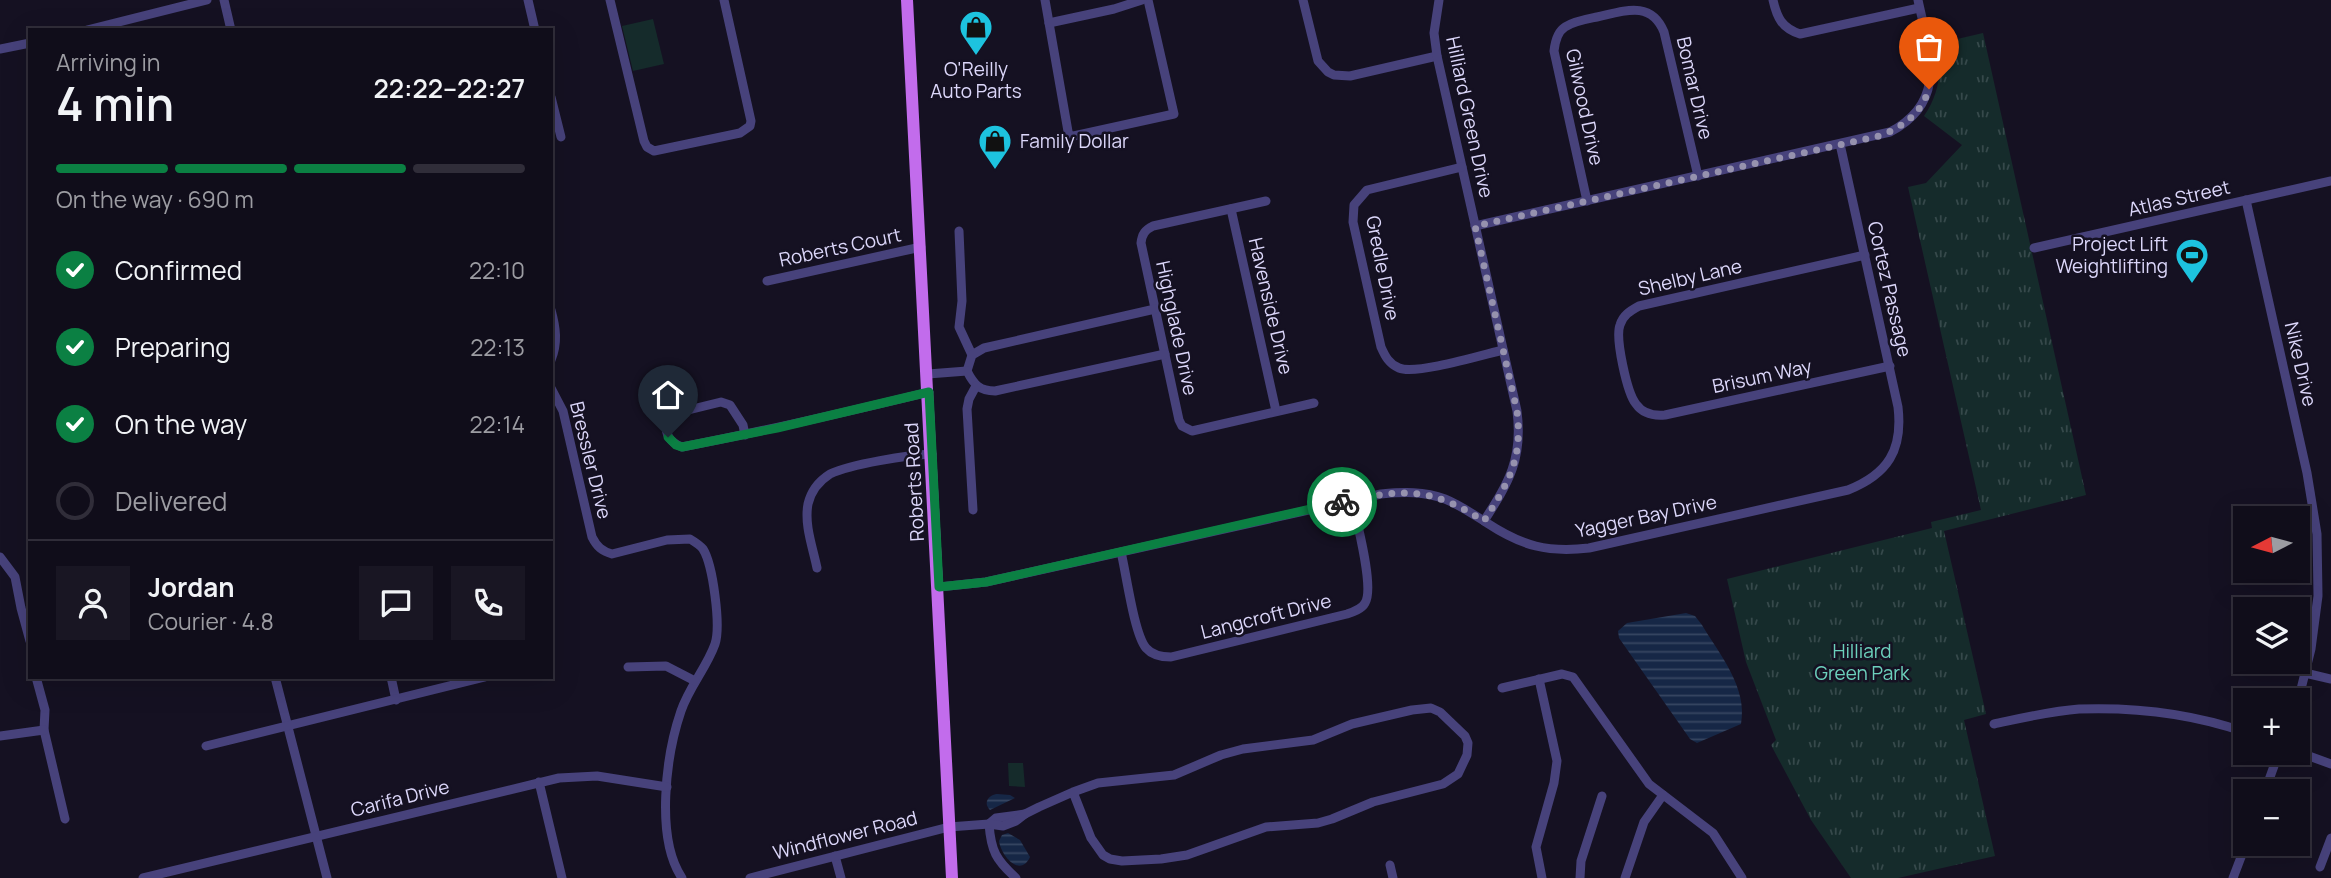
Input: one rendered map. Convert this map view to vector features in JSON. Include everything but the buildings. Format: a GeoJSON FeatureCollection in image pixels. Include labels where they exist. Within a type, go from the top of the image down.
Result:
{"type":"FeatureCollection","features":[{"type":"Feature","properties":{"kind":"main road","name":"Roberts Road"},"geometry":{"type":"LineString","coordinates":[[907,0],[952,878]]}},
{"type":"Feature","properties":{"kind":"street"},"geometry":{"type":"LineString","coordinates":[[101,28],[207,0]]}},
{"type":"Feature","properties":{"kind":"street"},"geometry":{"type":"LineString","coordinates":[[224,0],[231,28]]}},
{"type":"Feature","properties":{"kind":"street"},"geometry":{"type":"LineString","coordinates":[[528,0],[535,28]]}},
{"type":"Feature","properties":{"kind":"street"},"geometry":{"type":"LineString","coordinates":[[610,0],[644,141],[650,150],[663,150],[740,133],[750,126],[724,0]]}},
{"type":"Feature","properties":{"kind":"street"},"geometry":{"type":"LineString","coordinates":[[1045,0],[1069,137],[1174,114],[1148,0]]}},
{"type":"Feature","properties":{"kind":"street"},"geometry":{"type":"LineString","coordinates":[[1049,23],[1142,0]]}},
{"type":"Feature","properties":{"kind":"street"},"geometry":{"type":"LineString","coordinates":[[1303,0],[1318,61],[1334,75],[1350,76],[1437,56]]}},
{"type":"Feature","properties":{"kind":"street","name":"Hilliard Green Drive"},"geometry":{"type":"LineString","coordinates":[[1439,0],[1434,33],[1437,56],[1520,432],[1518,453],[1507,483],[1484,521]]}},
{"type":"Feature","properties":{"kind":"street"},"geometry":{"type":"LineString","coordinates":[[1475,226],[1879,136],[1902,125],[1922,107],[1929,89],[1931,67],[1918,4],[1800,34],[1790,30],[1778,18],[1773,0]]}},
{"type":"Feature","properties":{"kind":"street","name":"Gilwood Drive"},"geometry":{"type":"LineString","coordinates":[[1587,201],[1554,51],[1555,42],[1565,26],[1576,22],[1637,9],[1649,13]]}},
{"type":"Feature","properties":{"kind":"street","name":"Bomar Drive"},"geometry":{"type":"LineString","coordinates":[[1649,13],[1657,18],[1664,32],[1698,176]]}},
{"type":"Feature","properties":{"kind":"street"},"geometry":{"type":"LineString","coordinates":[[0,49],[28,43]]}},
{"type":"Feature","properties":{"kind":"street"},"geometry":{"type":"LineString","coordinates":[[553,105],[561,136]]}},
{"type":"Feature","properties":{"kind":"street","name":"Cortez Passage"},"geometry":{"type":"LineString","coordinates":[[1840,144],[1890,366],[1899,416],[1898,442]]}},
{"type":"Feature","properties":{"kind":"street","name":"Gredle Drive"},"geometry":{"type":"LineString","coordinates":[[1462,167],[1375,187],[1367,190],[1354,205],[1353,222],[1381,347],[1386,358],[1395,366],[1407,370],[1503,350]]}},
{"type":"Feature","properties":{"kind":"street","name":"Atlas Street"},"geometry":{"type":"LineString","coordinates":[[2035,248],[2331,181]]}},
{"type":"Feature","properties":{"kind":"street"},"geometry":{"type":"LineString","coordinates":[[1231,209],[1266,201]]}},
{"type":"Feature","properties":{"kind":"street","name":"Nike Drive"},"geometry":{"type":"LineString","coordinates":[[2246,201],[2310,485],[2319,558],[2318,596],[2310,653]]}},
{"type":"Feature","properties":{"kind":"street","name":"Highglade Drive"},"geometry":{"type":"LineString","coordinates":[[1231,209],[1153,226],[1146,229],[1142,236],[1141,243],[1179,420],[1186,430],[1192,431],[1276,411]]}},
{"type":"Feature","properties":{"kind":"street","name":"Havenside Drive"},"geometry":{"type":"LineString","coordinates":[[1231,209],[1276,411]]}},
{"type":"Feature","properties":{"kind":"street"},"geometry":{"type":"LineString","coordinates":[[959,231],[962,301],[959,327],[972,355],[967,371],[976,386],[986,391],[995,391],[1165,354]]}},
{"type":"Feature","properties":{"kind":"street","name":"Roberts Court"},"geometry":{"type":"LineString","coordinates":[[767,281],[921,247]]}},
{"type":"Feature","properties":{"kind":"street","name":"Shelby Lane"},"geometry":{"type":"LineString","coordinates":[[1642,410],[1630,393],[1618,334],[1623,317],[1629,311],[1639,306],[1865,255]]}},
{"type":"Feature","properties":{"kind":"street"},"geometry":{"type":"LineString","coordinates":[[972,355],[984,348],[1155,309]]}},
{"type":"Feature","properties":{"kind":"street"},"geometry":{"type":"LineString","coordinates":[[553,321],[556,347],[553,355]]}},
{"type":"Feature","properties":{"kind":"street","name":"Brisum Way"},"geometry":{"type":"LineString","coordinates":[[1642,410],[1665,415],[1890,366]]}},
{"type":"Feature","properties":{"kind":"street"},"geometry":{"type":"LineString","coordinates":[[928,374],[967,371]]}},
{"type":"Feature","properties":{"kind":"street"},"geometry":{"type":"LineString","coordinates":[[973,510],[967,410],[976,386]]}},
{"type":"Feature","properties":{"kind":"street","name":"Bressler Drive"},"geometry":{"type":"LineString","coordinates":[[553,392],[562,411],[596,545],[612,554],[667,540],[687,539],[700,546],[709,565],[718,625],[715,643],[681,709],[667,786],[665,820],[668,841],[682,878]]}},
{"type":"Feature","properties":{"kind":"street"},"geometry":{"type":"LineString","coordinates":[[745,435],[743,425],[730,405],[721,402],[672,414],[666,421],[666,432],[671,441],[682,447],[745,435],[929,392]]}},
{"type":"Feature","properties":{"kind":"street"},"geometry":{"type":"LineString","coordinates":[[1276,411],[1314,403]]}},
{"type":"Feature","properties":{"kind":"street","name":"Yagger Bay Drive"},"geometry":{"type":"LineString","coordinates":[[939,587],[986,582],[1352,500],[1403,492],[1426,494],[1446,500],[1530,546],[1570,550],[1590,548],[1848,490],[1879,473],[1898,442]]}},
{"type":"Feature","properties":{"kind":"street"},"geometry":{"type":"LineString","coordinates":[[817,568],[807,517],[812,491],[821,481],[843,469],[913,455],[932,454]]}},
{"type":"Feature","properties":{"kind":"street","name":"Langcroft Drive"},"geometry":{"type":"LineString","coordinates":[[1121,552],[1139,633],[1145,648],[1151,653],[1171,657],[1347,614],[1366,603],[1369,580],[1352,500]]}},
{"type":"Feature","properties":{"kind":"street"},"geometry":{"type":"LineString","coordinates":[[2,562],[16,577],[28,632]]}},
{"type":"Feature","properties":{"kind":"street"},"geometry":{"type":"LineString","coordinates":[[2318,596],[2331,596]]}},
{"type":"Feature","properties":{"kind":"street"},"geometry":{"type":"LineString","coordinates":[[628,667],[666,666],[695,681]]}},
{"type":"Feature","properties":{"kind":"street"},"geometry":{"type":"LineString","coordinates":[[1502,688],[1562,674],[1573,677],[1649,784],[1713,833],[1742,878]]}},
{"type":"Feature","properties":{"kind":"street"},"geometry":{"type":"LineString","coordinates":[[2305,674],[2331,680]]}},
{"type":"Feature","properties":{"kind":"street","name":"Nike Drive"},"geometry":{"type":"LineString","coordinates":[[2301,688],[2305,674]]}},
{"type":"Feature","properties":{"kind":"street"},"geometry":{"type":"LineString","coordinates":[[37,679],[45,710],[44,730],[65,819]]}},
{"type":"Feature","properties":{"kind":"street"},"geometry":{"type":"LineString","coordinates":[[275,679],[327,878]]}},
{"type":"Feature","properties":{"kind":"street"},"geometry":{"type":"LineString","coordinates":[[391,679],[396,700]]}},
{"type":"Feature","properties":{"kind":"street"},"geometry":{"type":"LineString","coordinates":[[206,746],[477,679]]}},
{"type":"Feature","properties":{"kind":"street"},"geometry":{"type":"LineString","coordinates":[[1539,679],[1557,761],[1557,773],[1536,847],[1542,878]]}},
{"type":"Feature","properties":{"kind":"street","name":"Windflower Road"},"geometry":{"type":"LineString","coordinates":[[750,878],[949,827],[989,824],[1003,826],[1073,792],[1098,783],[1174,775],[1221,755],[1243,749],[1313,740],[1352,724],[1425,708],[1440,712],[1465,736],[1468,743],[1458,774],[1443,785],[1373,802],[1318,823],[1266,827],[1187,855],[1161,859],[1122,861],[1103,855],[1091,838],[1073,792]]}},
{"type":"Feature","properties":{"kind":"street"},"geometry":{"type":"LineString","coordinates":[[1994,724],[2078,709],[2132,709],[2196,718],[2233,729]]}},
{"type":"Feature","properties":{"kind":"street"},"geometry":{"type":"LineString","coordinates":[[0,736],[44,730]]}},
{"type":"Feature","properties":{"kind":"street"},"geometry":{"type":"LineString","coordinates":[[2310,756],[2331,764]]}},
{"type":"Feature","properties":{"kind":"street","name":"Carifa Drive"},"geometry":{"type":"LineString","coordinates":[[143,878],[559,778],[586,775],[667,786]]}},
{"type":"Feature","properties":{"kind":"street"},"geometry":{"type":"LineString","coordinates":[[539,782],[562,878]]}},
{"type":"Feature","properties":{"kind":"street"},"geometry":{"type":"LineString","coordinates":[[1625,878],[1644,822],[1663,794]]}},
{"type":"Feature","properties":{"kind":"street"},"geometry":{"type":"LineString","coordinates":[[1580,878],[1581,861],[1602,796]]}},
{"type":"Feature","properties":{"kind":"street"},"geometry":{"type":"LineString","coordinates":[[989,824],[996,858],[1016,878]]}},
{"type":"Feature","properties":{"kind":"street"},"geometry":{"type":"LineString","coordinates":[[2320,867],[2331,838]]}},
{"type":"Feature","properties":{"kind":"street"},"geometry":{"type":"LineString","coordinates":[[835,856],[841,878]]}},
{"type":"Feature","properties":{"kind":"street"},"geometry":{"type":"LineString","coordinates":[[2233,878],[2241,856]]}},
{"type":"Feature","properties":{"kind":"street"},"geometry":{"type":"LineString","coordinates":[[1390,865],[1393,878]]}},
{"type":"Feature","properties":{"kind":"green space"},"geometry":{"type":"Polygon","coordinates":[[[653,19],[664,64],[633,71],[622,26],[653,19]]]}},
{"type":"Feature","properties":{"kind":"green space","name":"Hilliard Green Park"},"geometry":{"type":"Polygon","coordinates":[[[1983,33],[2086,495],[1944,531],[1986,714],[1964,720],[1995,856],[1898,878],[1851,878],[1811,820],[1771,745],[1776,740],[1746,662],[1727,579],[1932,528],[1931,522],[1981,510],[1908,187],[1926,183],[1962,145],[1924,116],[1938,81],[1936,44],[1983,33]]]}},
{"type":"Feature","properties":{"kind":"green space"},"geometry":{"type":"Polygon","coordinates":[[[1008,763],[1023,763],[1025,787],[1009,786],[1008,763]]]}},
{"type":"Feature","properties":{"kind":"water"},"geometry":{"type":"Polygon","coordinates":[[[1686,613],[1695,616],[1702,625],[1731,672],[1742,711],[1741,724],[1697,743],[1690,739],[1619,638],[1618,631],[1627,623],[1686,613]]]}},
{"type":"Feature","properties":{"kind":"water"},"geometry":{"type":"Polygon","coordinates":[[[997,794],[1015,798],[990,810],[987,800],[997,794]]]}},
{"type":"Feature","properties":{"kind":"water"},"geometry":{"type":"Polygon","coordinates":[[[1008,833],[1020,840],[1030,857],[1026,863],[1016,865],[1003,853],[999,841],[1002,835],[1008,833]]]}},
{"type":"Feature","properties":{"kind":"way so far"},"geometry":{"type":"LineString","coordinates":[[1342,502],[1381,494],[1426,494],[1446,500],[1484,521],[1512,473],[1520,432],[1517,411],[1475,226],[1879,136],[1891,132],[1914,116],[1922,107],[1929,89]]}},
{"type":"Feature","properties":{"kind":"place","name":"O'Reilly Auto Parts"},"geometry":{"type":"Point","coordinates":[976,57]}},
{"type":"Feature","properties":{"kind":"place","name":"Family Dollar"},"geometry":{"type":"Point","coordinates":[995,171]}},
{"type":"Feature","properties":{"kind":"place","name":"Project Lift Weightlifting"},"geometry":{"type":"Point","coordinates":[2192,285]}},
{"type":"Feature","properties":{"kind":"route"},"geometry":{"type":"LineString","coordinates":[[668,437],[682,447],[777,428],[929,392],[939,587],[986,582],[1342,502]]}}]}
